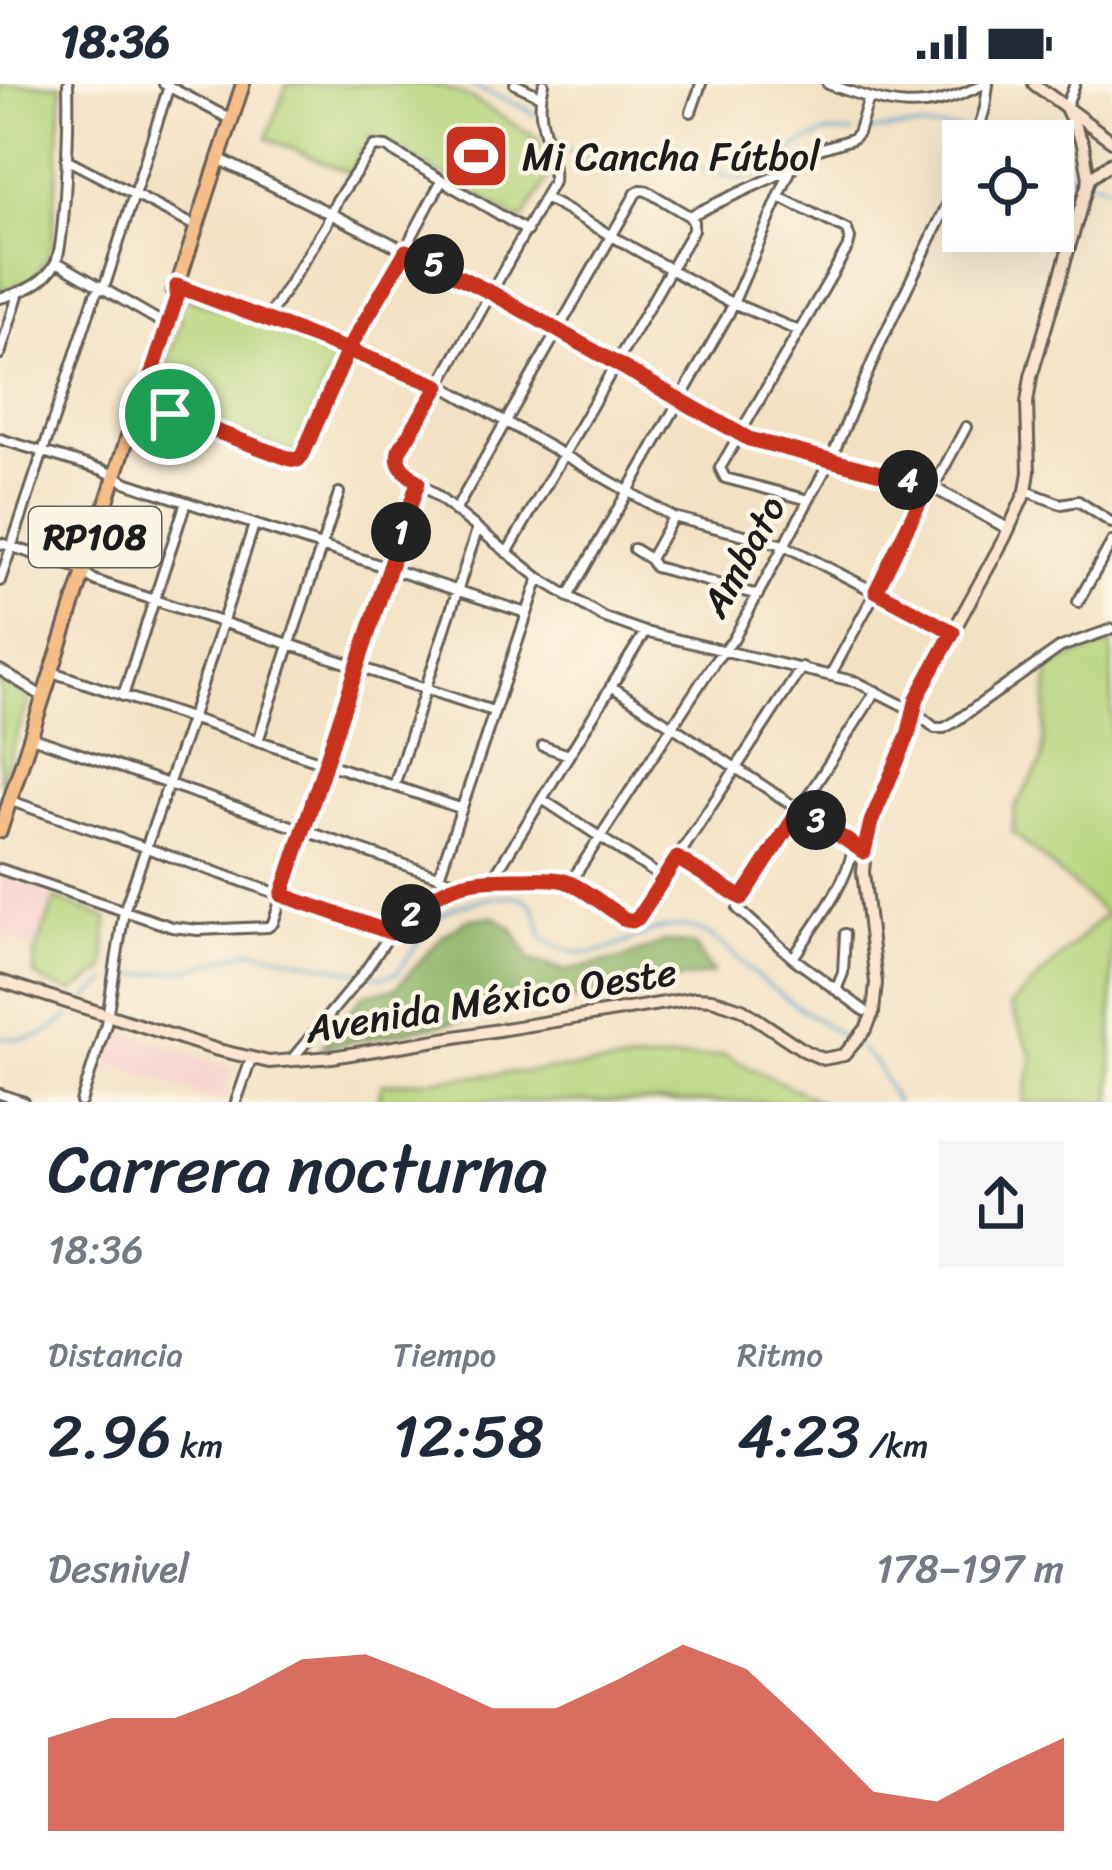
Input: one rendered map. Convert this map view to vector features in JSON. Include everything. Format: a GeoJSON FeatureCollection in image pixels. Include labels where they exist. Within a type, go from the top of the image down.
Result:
{"type":"FeatureCollection","features":[{"type":"Feature","properties":{"kind":"main road","name":"RP108"},"geometry":{"type":"LineString","coordinates":[[0,831],[140,390],[244,84]]}},
{"type":"Feature","properties":{"kind":"main road"},"geometry":{"type":"LineString","coordinates":[[1034,84],[1109,139]]}},
{"type":"Feature","properties":{"kind":"main road","name":"Avenida México Oeste"},"geometry":{"type":"LineString","coordinates":[[0,981],[250,1059],[290,1062],[696,998],[742,1009],[823,1059],[838,1058],[850,1050],[873,1012],[877,983],[859,848],[908,736],[921,690],[1026,491],[1031,377],[1087,184],[1085,154],[1066,108]]}},
{"type":"Feature","properties":{"kind":"main road"},"geometry":{"type":"LineString","coordinates":[[1109,139],[1092,138],[1085,154],[1095,166],[1111,163]]}},
{"type":"Feature","properties":{"kind":"main road"},"geometry":{"type":"LineString","coordinates":[[1087,184],[1111,163]]}},
{"type":"Feature","properties":{"kind":"street"},"geometry":{"type":"LineString","coordinates":[[0,298],[34,285],[57,262],[68,84]]}},
{"type":"Feature","properties":{"kind":"street"},"geometry":{"type":"LineString","coordinates":[[515,84],[540,96]]}},
{"type":"Feature","properties":{"kind":"street"},"geometry":{"type":"LineString","coordinates":[[544,84],[540,122],[554,175],[527,231],[399,451],[400,466],[539,578],[603,617],[645,632],[857,682],[914,711],[935,728],[944,728],[980,706],[1061,647],[1112,629]]}},
{"type":"Feature","properties":{"kind":"street"},"geometry":{"type":"LineString","coordinates":[[691,112],[701,84]]}},
{"type":"Feature","properties":{"kind":"street"},"geometry":{"type":"LineString","coordinates":[[828,84],[902,106],[937,104],[986,84],[981,120]]}},
{"type":"Feature","properties":{"kind":"street"},"geometry":{"type":"LineString","coordinates":[[1066,108],[1075,84]]}},
{"type":"Feature","properties":{"kind":"street"},"geometry":{"type":"LineString","coordinates":[[0,580],[95,295],[106,282],[167,85],[232,119]]}},
{"type":"Feature","properties":{"kind":"street"},"geometry":{"type":"LineString","coordinates":[[691,219],[791,170],[816,150],[852,139],[869,98]]}},
{"type":"Feature","properties":{"kind":"street"},"geometry":{"type":"LineString","coordinates":[[267,320],[374,146],[386,147],[527,231]]}},
{"type":"Feature","properties":{"kind":"street"},"geometry":{"type":"LineString","coordinates":[[66,158],[196,227]]}},
{"type":"Feature","properties":{"kind":"street"},"geometry":{"type":"LineString","coordinates":[[219,159],[492,293],[740,434],[930,486],[1009,530]]}},
{"type":"Feature","properties":{"kind":"street"},"geometry":{"type":"LineString","coordinates":[[568,597],[734,302],[791,170]]}},
{"type":"Feature","properties":{"kind":"street"},"geometry":{"type":"LineString","coordinates":[[139,402],[298,460],[348,350],[442,180]]}},
{"type":"Feature","properties":{"kind":"street"},"geometry":{"type":"LineString","coordinates":[[455,511],[640,190],[691,219]]}},
{"type":"Feature","properties":{"kind":"street"},"geometry":{"type":"LineString","coordinates":[[545,198],[670,269],[799,331]]}},
{"type":"Feature","properties":{"kind":"street"},"geometry":{"type":"LineString","coordinates":[[781,198],[847,230],[850,239],[720,468],[721,475],[808,500]]}},
{"type":"Feature","properties":{"kind":"street","name":"Ambato"},"geometry":{"type":"LineString","coordinates":[[570,883],[733,640],[831,459],[942,216]]}},
{"type":"Feature","properties":{"kind":"street"},"geometry":{"type":"LineString","coordinates":[[507,554],[693,230],[691,219]]}},
{"type":"Feature","properties":{"kind":"street"},"geometry":{"type":"LineString","coordinates":[[57,262],[165,324]]}},
{"type":"Feature","properties":{"kind":"street"},"geometry":{"type":"LineString","coordinates":[[177,286],[439,386],[673,517],[784,545],[953,632]]}},
{"type":"Feature","properties":{"kind":"street"},"geometry":{"type":"LineString","coordinates":[[0,354],[19,293]]}},
{"type":"Feature","properties":{"kind":"street"},"geometry":{"type":"LineString","coordinates":[[831,674],[924,493],[938,478],[966,427]]}},
{"type":"Feature","properties":{"kind":"street"},"geometry":{"type":"LineString","coordinates":[[0,439],[526,613]]}},
{"type":"Feature","properties":{"kind":"street"},"geometry":{"type":"LineString","coordinates":[[0,868],[185,929],[268,927],[273,923],[418,482]]}},
{"type":"Feature","properties":{"kind":"street"},"geometry":{"type":"LineString","coordinates":[[1026,491],[1061,504],[1084,503],[1112,524]]}},
{"type":"Feature","properties":{"kind":"street"},"geometry":{"type":"LineString","coordinates":[[258,741],[339,493]]}},
{"type":"Feature","properties":{"kind":"street"},"geometry":{"type":"LineString","coordinates":[[124,696],[186,502]]}},
{"type":"Feature","properties":{"kind":"street"},"geometry":{"type":"LineString","coordinates":[[650,559],[673,517]]}},
{"type":"Feature","properties":{"kind":"street"},"geometry":{"type":"LineString","coordinates":[[81,1102],[106,1015],[124,911],[254,525]]}},
{"type":"Feature","properties":{"kind":"street"},"geometry":{"type":"LineString","coordinates":[[394,786],[477,530]]}},
{"type":"Feature","properties":{"kind":"street"},"geometry":{"type":"LineString","coordinates":[[1078,602],[1112,542]]}},
{"type":"Feature","properties":{"kind":"street"},"geometry":{"type":"LineString","coordinates":[[0,543],[96,580],[493,711]]}},
{"type":"Feature","properties":{"kind":"street"},"geometry":{"type":"LineString","coordinates":[[634,550],[655,567],[758,595]]}},
{"type":"Feature","properties":{"kind":"street"},"geometry":{"type":"LineString","coordinates":[[439,876],[539,578]]}},
{"type":"Feature","properties":{"kind":"street"},"geometry":{"type":"LineString","coordinates":[[493,878],[645,632]]}},
{"type":"Feature","properties":{"kind":"street"},"geometry":{"type":"LineString","coordinates":[[290,1062],[392,933],[420,905],[458,883],[493,878],[562,880],[624,919],[638,918],[802,668]]}},
{"type":"Feature","properties":{"kind":"street"},"geometry":{"type":"LineString","coordinates":[[0,670],[44,697]]}},
{"type":"Feature","properties":{"kind":"street"},"geometry":{"type":"LineString","coordinates":[[52,672],[460,808]]}},
{"type":"Feature","properties":{"kind":"street"},"geometry":{"type":"LineString","coordinates":[[611,686],[859,848],[793,958]]}},
{"type":"Feature","properties":{"kind":"street"},"geometry":{"type":"LineString","coordinates":[[866,1012],[793,958],[738,909],[876,691]]}},
{"type":"Feature","properties":{"kind":"street"},"geometry":{"type":"LineString","coordinates":[[31,737],[458,883]]}},
{"type":"Feature","properties":{"kind":"street"},"geometry":{"type":"LineString","coordinates":[[544,746],[569,755]]}},
{"type":"Feature","properties":{"kind":"street"},"geometry":{"type":"LineString","coordinates":[[542,799],[664,879]]}},
{"type":"Feature","properties":{"kind":"street"},"geometry":{"type":"LineString","coordinates":[[10,801],[392,933]]}},
{"type":"Feature","properties":{"kind":"street"},"geometry":{"type":"LineString","coordinates":[[677,858],[742,898]]}},
{"type":"Feature","properties":{"kind":"street"},"geometry":{"type":"LineString","coordinates":[[836,990],[844,964],[845,934]]}},
{"type":"Feature","properties":{"kind":"street"},"geometry":{"type":"LineString","coordinates":[[236,1102],[250,1059]]}},
{"type":"Feature","properties":{"kind":"street"},"geometry":{"type":"LineString","coordinates":[[0,1094],[24,1102]]}},
{"type":"Feature","properties":{"kind":"shaded area"},"geometry":{"type":"Polygon","coordinates":[[[0,875],[55,892],[34,948],[0,936],[0,875]]]}},
{"type":"Feature","properties":{"kind":"shaded area"},"geometry":{"type":"Polygon","coordinates":[[[116,1028],[232,1068],[221,1101],[105,1062],[116,1028]]]}},
{"type":"Feature","properties":{"kind":"green space"},"geometry":{"type":"Polygon","coordinates":[[[0,84],[61,84],[62,91],[52,250],[32,280],[0,292],[0,84]]]}},
{"type":"Feature","properties":{"kind":"green space","name":"Mi Cancha Fútbol"},"geometry":{"type":"Polygon","coordinates":[[[287,84],[434,84],[469,97],[538,139],[548,178],[520,220],[372,135],[349,173],[267,138],[287,84]]]}},
{"type":"Feature","properties":{"kind":"green space"},"geometry":{"type":"Polygon","coordinates":[[[185,297],[339,353],[296,454],[150,400],[154,381],[162,379],[182,320],[177,312],[185,297]]]}},
{"type":"Feature","properties":{"kind":"green space"},"geometry":{"type":"Polygon","coordinates":[[[1112,644],[1112,1102],[1023,1102],[1033,1058],[1010,1006],[1105,914],[1013,832],[1014,809],[1042,762],[1049,665],[1112,644]]]}},
{"type":"Feature","properties":{"kind":"green space"},"geometry":{"type":"Polygon","coordinates":[[[0,679],[29,700],[0,785],[0,679]]]}},
{"type":"Feature","properties":{"kind":"green space"},"geometry":{"type":"Polygon","coordinates":[[[55,899],[107,918],[105,970],[73,992],[34,975],[35,955],[55,899]]]}},
{"type":"Feature","properties":{"kind":"green space"},"geometry":{"type":"Polygon","coordinates":[[[493,916],[513,929],[530,960],[566,971],[625,958],[665,942],[694,945],[713,973],[322,1047],[363,995],[396,988],[443,936],[466,920],[493,916]]]}},
{"type":"Feature","properties":{"kind":"green space"},"geometry":{"type":"Polygon","coordinates":[[[724,1055],[821,1102],[378,1102],[382,1084],[724,1055]]]}},
{"type":"Feature","properties":{"kind":"waterway"},"geometry":{"type":"LineString","coordinates":[[468,84],[535,115]]}},
{"type":"Feature","properties":{"kind":"waterway"},"geometry":{"type":"LineString","coordinates":[[546,127],[572,153],[620,171],[681,162],[737,178],[757,175],[791,149],[826,133],[853,133]]}},
{"type":"Feature","properties":{"kind":"waterway"},"geometry":{"type":"LineString","coordinates":[[863,132],[942,129]]}},
{"type":"Feature","properties":{"kind":"waterway"},"geometry":{"type":"LineString","coordinates":[[1074,175],[1112,187]]}},
{"type":"Feature","properties":{"kind":"waterway"},"geometry":{"type":"LineString","coordinates":[[118,978],[191,969],[252,950],[383,977],[397,973],[448,911],[516,896],[536,911],[541,936],[562,949],[582,953],[672,927],[701,931],[776,991],[851,1041]]}},
{"type":"Feature","properties":{"kind":"waterway"},"geometry":{"type":"LineString","coordinates":[[87,998],[109,981]]}},
{"type":"Feature","properties":{"kind":"waterway"},"geometry":{"type":"LineString","coordinates":[[0,1037],[37,1036],[68,1016]]}},
{"type":"Feature","properties":{"kind":"waterway"},"geometry":{"type":"LineString","coordinates":[[858,1047],[876,1063],[896,1102]]}},
{"type":"Feature","properties":{"kind":"place","name":"Mi Cancha Fútbol"},"geometry":{"type":"Point","coordinates":[476,156]}},
{"type":"Feature","properties":{"kind":"route"},"geometry":{"type":"LineString","coordinates":[[170,414],[139,402],[177,286],[348,350],[406,251],[492,293],[749,439],[930,486],[876,591],[953,632],[917,698],[912,725],[871,822],[864,852],[800,809],[742,898],[677,858],[632,921],[562,880],[493,878],[458,883],[420,905],[392,933],[282,895],[418,482],[400,466],[399,451],[439,386],[348,350],[298,460],[170,414]]}}]}
